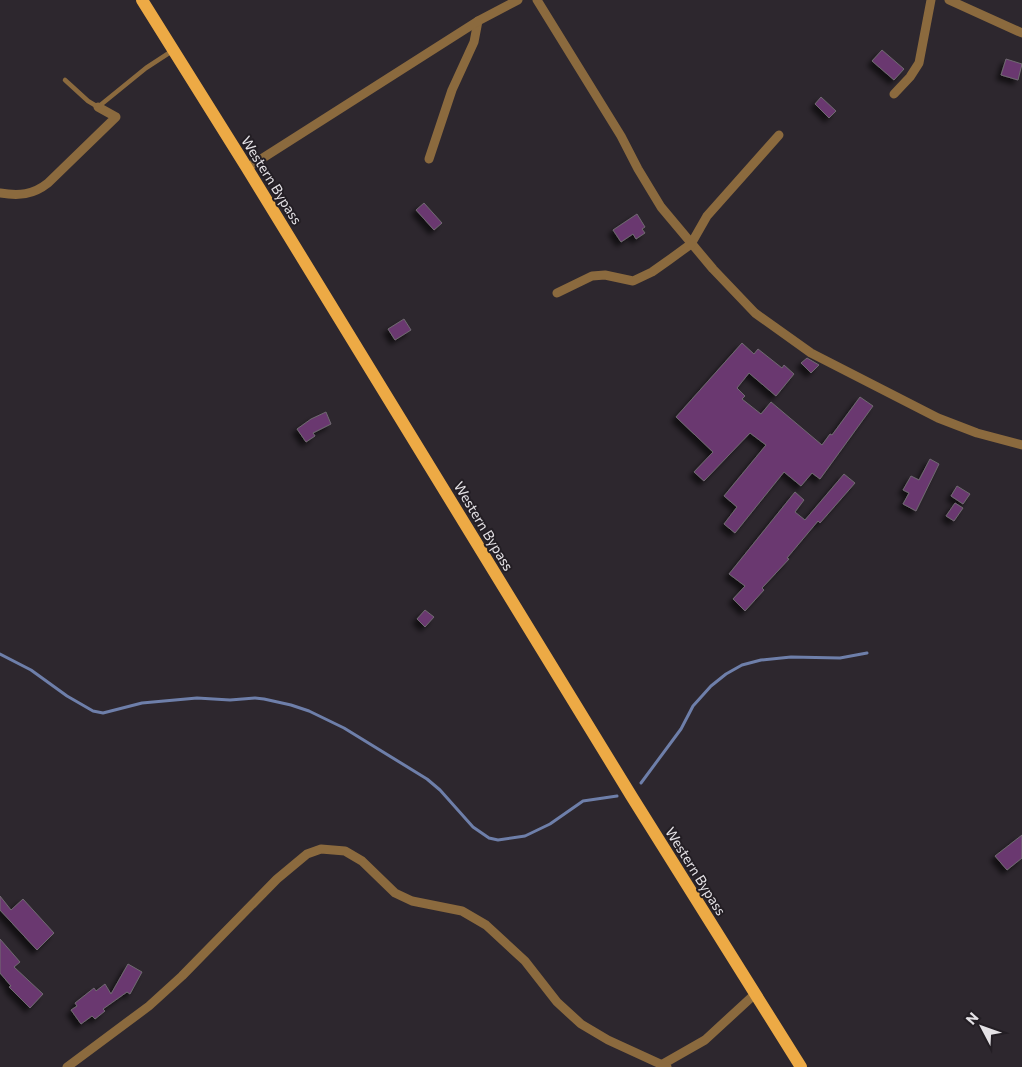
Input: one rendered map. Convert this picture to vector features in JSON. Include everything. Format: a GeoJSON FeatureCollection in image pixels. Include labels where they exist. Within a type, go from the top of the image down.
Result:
{"type":"FeatureCollection","features":[{"type":"Feature","properties":{"kind":"main road","name":"Western Bypass"},"geometry":{"type":"LineString","coordinates":[[142,0],[632,797],[801,1067]]}},
{"type":"Feature","properties":{"kind":"street"},"geometry":{"type":"LineString","coordinates":[[247,168],[478,22],[518,0]]}},
{"type":"Feature","properties":{"kind":"street"},"geometry":{"type":"LineString","coordinates":[[537,0],[621,136],[661,207],[713,269],[755,313],[811,353],[938,418],[977,433],[1022,445]]}},
{"type":"Feature","properties":{"kind":"street"},"geometry":{"type":"LineString","coordinates":[[894,94],[910,77],[919,63],[931,0]]}},
{"type":"Feature","properties":{"kind":"street"},"geometry":{"type":"LineString","coordinates":[[949,0],[1022,33]]}},
{"type":"Feature","properties":{"kind":"street"},"geometry":{"type":"LineString","coordinates":[[429,159],[452,90],[474,42],[478,22]]}},
{"type":"Feature","properties":{"kind":"street"},"geometry":{"type":"LineString","coordinates":[[0,194],[28,194],[39,191],[116,118],[98,107]]}},
{"type":"Feature","properties":{"kind":"street"},"geometry":{"type":"LineString","coordinates":[[557,293],[592,276],[605,275],[632,281],[652,272],[691,244],[707,216],[778,135]]}},
{"type":"Feature","properties":{"kind":"street"},"geometry":{"type":"LineString","coordinates":[[67,1067],[149,1006],[182,976],[277,879],[307,854],[321,849],[346,851],[362,861],[395,893],[412,901],[462,911],[486,925],[525,961],[557,1002],[581,1024],[608,1040],[665,1066],[705,1040],[755,994]]}},
{"type":"Feature","properties":{"kind":"lane"},"geometry":{"type":"LineString","coordinates":[[65,80],[88,101],[98,107],[146,68],[173,51]]}},
{"type":"Feature","properties":{"kind":"building"},"geometry":{"type":"Polygon","coordinates":[[[882,50],[904,69],[894,80],[872,61],[882,50]]]}},
{"type":"Feature","properties":{"kind":"building"},"geometry":{"type":"Polygon","coordinates":[[[1006,59],[1022,64],[1018,80],[1001,75],[1006,59]]]}},
{"type":"Feature","properties":{"kind":"building"},"geometry":{"type":"Polygon","coordinates":[[[821,97],[836,111],[829,118],[815,104],[821,97]]]}},
{"type":"Feature","properties":{"kind":"building"},"geometry":{"type":"Polygon","coordinates":[[[424,203],[442,223],[434,230],[416,210],[424,203]]]}},
{"type":"Feature","properties":{"kind":"building"},"geometry":{"type":"Polygon","coordinates":[[[637,214],[645,227],[642,229],[645,233],[636,239],[633,234],[621,242],[613,230],[637,214]]]}},
{"type":"Feature","properties":{"kind":"building"},"geometry":{"type":"Polygon","coordinates":[[[404,319],[411,330],[395,340],[388,329],[404,319]]]}},
{"type":"Feature","properties":{"kind":"building"},"geometry":{"type":"Polygon","coordinates":[[[742,343],[754,354],[758,349],[782,368],[784,365],[794,374],[776,396],[749,373],[737,388],[745,396],[742,399],[761,414],[771,402],[822,445],[830,434],[832,435],[860,397],[873,406],[820,479],[812,473],[801,486],[784,472],[735,533],[724,524],[737,507],[724,496],[766,445],[750,433],[704,481],[694,472],[713,452],[676,417],[742,343]]]}},
{"type":"Feature","properties":{"kind":"building"},"geometry":{"type":"Polygon","coordinates":[[[807,358],[819,365],[811,373],[801,363],[807,358]]]}},
{"type":"Feature","properties":{"kind":"building"},"geometry":{"type":"Polygon","coordinates":[[[326,412],[331,424],[313,433],[315,436],[306,442],[297,429],[311,419],[326,412]]]}},
{"type":"Feature","properties":{"kind":"building"},"geometry":{"type":"Polygon","coordinates":[[[930,459],[939,464],[916,511],[903,504],[909,493],[903,490],[911,476],[919,480],[930,459]]]}},
{"type":"Feature","properties":{"kind":"building"},"geometry":{"type":"Polygon","coordinates":[[[844,474],[855,483],[820,523],[818,521],[787,558],[789,559],[762,588],[764,590],[745,611],[733,599],[745,586],[729,574],[795,492],[804,500],[795,512],[805,520],[844,474]]]}},
{"type":"Feature","properties":{"kind":"building"},"geometry":{"type":"Polygon","coordinates":[[[957,486],[970,494],[963,504],[951,496],[957,486]]]}},
{"type":"Feature","properties":{"kind":"building"},"geometry":{"type":"Polygon","coordinates":[[[955,503],[963,508],[954,521],[946,516],[955,503]]]}},
{"type":"Feature","properties":{"kind":"building"},"geometry":{"type":"Polygon","coordinates":[[[425,610],[434,617],[425,627],[417,619],[425,610]]]}},
{"type":"Feature","properties":{"kind":"building"},"geometry":{"type":"Polygon","coordinates":[[[1022,835],[1022,858],[1007,870],[995,856],[1022,835]]]}},
{"type":"Feature","properties":{"kind":"building"},"geometry":{"type":"Polygon","coordinates":[[[0,896],[11,910],[23,899],[54,933],[37,950],[0,910],[0,896]]]}},
{"type":"Feature","properties":{"kind":"building"},"geometry":{"type":"Polygon","coordinates":[[[0,939],[20,962],[14,967],[43,994],[30,1008],[9,987],[11,986],[0,973],[0,939]]]}},
{"type":"Feature","properties":{"kind":"building"},"geometry":{"type":"Polygon","coordinates":[[[128,964],[142,972],[130,994],[127,992],[103,1009],[105,1011],[95,1019],[92,1016],[81,1024],[71,1010],[77,1006],[75,1003],[94,988],[96,991],[105,984],[111,994],[128,964]]]}},
{"type":"Feature","properties":{"kind":"waterway"},"geometry":{"type":"LineString","coordinates":[[641,783],[681,729],[693,706],[711,686],[726,674],[742,665],[761,660],[791,657],[840,658],[867,653]]}},
{"type":"Feature","properties":{"kind":"waterway"},"geometry":{"type":"LineString","coordinates":[[0,654],[31,670],[67,696],[93,711],[103,713],[142,703],[197,698],[230,700],[264,699],[309,711],[344,728],[427,779],[440,790],[473,827],[489,838],[498,840],[525,836],[550,824],[583,801],[617,796]]}}]}
